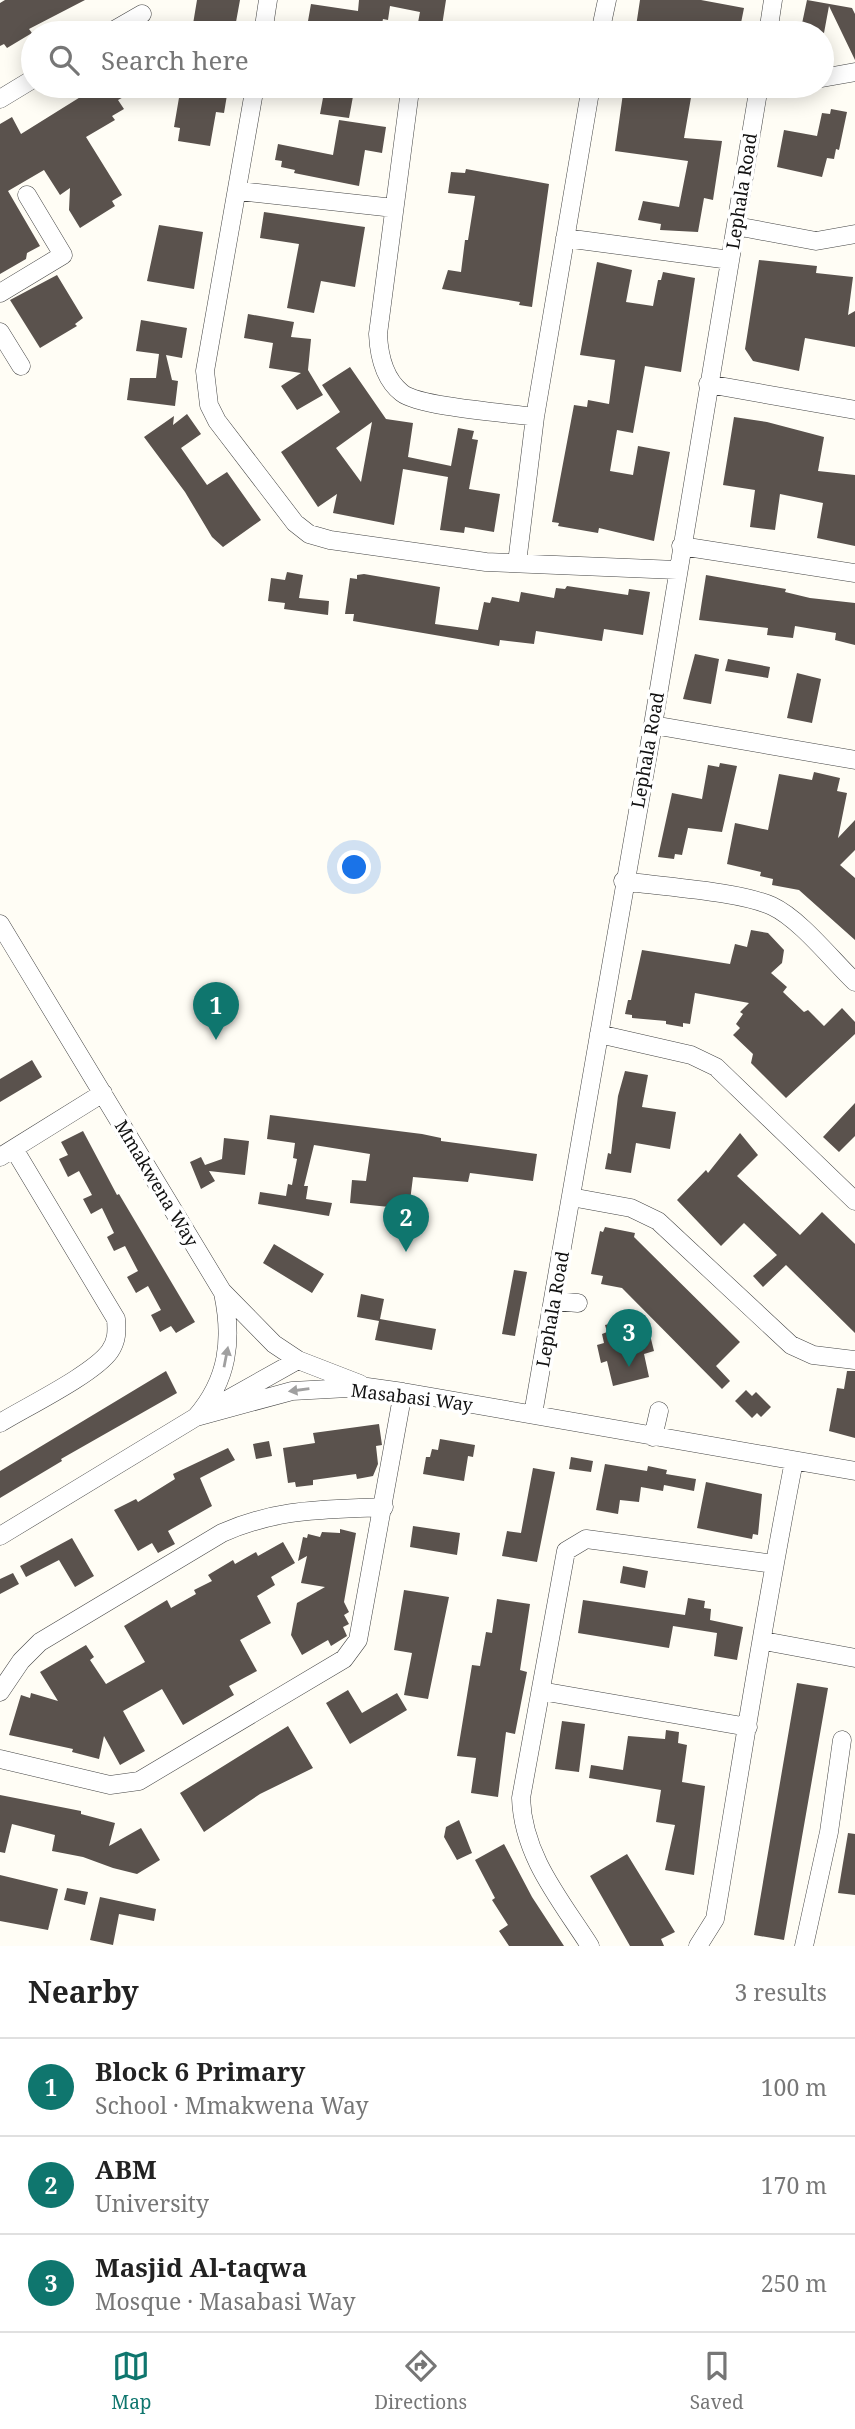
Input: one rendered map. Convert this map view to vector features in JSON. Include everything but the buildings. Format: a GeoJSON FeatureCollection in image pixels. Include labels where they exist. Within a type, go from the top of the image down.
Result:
{"type":"FeatureCollection","features":[{"type":"Feature","properties":{"kind":"street"},"geometry":{"type":"LineString","coordinates":[[265,21],[268,0]]}},
{"type":"Feature","properties":{"kind":"street"},"geometry":{"type":"LineString","coordinates":[[603,21],[607,0]]}},
{"type":"Feature","properties":{"kind":"street"},"geometry":{"type":"LineString","coordinates":[[770,21],[773,0]]}},
{"type":"Feature","properties":{"kind":"street"},"geometry":{"type":"LineString","coordinates":[[130,21],[142,14]]}},
{"type":"Feature","properties":{"kind":"street"},"geometry":{"type":"LineString","coordinates":[[834,76],[855,72]]}},
{"type":"Feature","properties":{"kind":"street"},"geometry":{"type":"LineString","coordinates":[[0,99],[21,86]]}},
{"type":"Feature","properties":{"kind":"street"},"geometry":{"type":"LineString","coordinates":[[253,98],[239,191],[205,371],[209,405],[216,421],[295,523],[309,534],[343,542],[486,562],[677,570]]}},
{"type":"Feature","properties":{"kind":"street"},"geometry":{"type":"LineString","coordinates":[[409,98],[379,334],[384,368],[392,383],[414,400],[535,417]]}},
{"type":"Feature","properties":{"kind":"street"},"geometry":{"type":"LineString","coordinates":[[517,563],[535,417],[589,98]]}},
{"type":"Feature","properties":{"kind":"street","name":"Lephala Road"},"geometry":{"type":"LineString","coordinates":[[533,1414],[623,881],[653,726],[757,98]]}},
{"type":"Feature","properties":{"kind":"street"},"geometry":{"type":"LineString","coordinates":[[239,191],[394,208]]}},
{"type":"Feature","properties":{"kind":"street"},"geometry":{"type":"LineString","coordinates":[[0,293],[63,255],[27,195]]}},
{"type":"Feature","properties":{"kind":"street"},"geometry":{"type":"LineString","coordinates":[[736,226],[816,241],[855,234]]}},
{"type":"Feature","properties":{"kind":"street"},"geometry":{"type":"LineString","coordinates":[[565,238],[730,260]]}},
{"type":"Feature","properties":{"kind":"street"},"geometry":{"type":"LineString","coordinates":[[0,332],[21,366]]}},
{"type":"Feature","properties":{"kind":"street"},"geometry":{"type":"LineString","coordinates":[[708,384],[855,410]]}},
{"type":"Feature","properties":{"kind":"street"},"geometry":{"type":"LineString","coordinates":[[681,546],[855,573]]}},
{"type":"Feature","properties":{"kind":"street"},"geometry":{"type":"LineString","coordinates":[[653,726],[855,761]]}},
{"type":"Feature","properties":{"kind":"street"},"geometry":{"type":"LineString","coordinates":[[623,881],[750,900],[773,906],[791,919],[855,982]]}},
{"type":"Feature","properties":{"kind":"street","name":"Mmakwena Way"},"geometry":{"type":"LineString","coordinates":[[0,924],[222,1290],[257,1328],[298,1360],[367,1387]]}},
{"type":"Feature","properties":{"kind":"street"},"geometry":{"type":"LineString","coordinates":[[599,1034],[691,1055],[716,1067],[853,1197]]}},
{"type":"Feature","properties":{"kind":"street"},"geometry":{"type":"LineString","coordinates":[[0,1423],[92,1367],[109,1353],[117,1332],[116,1319],[7,1153],[103,1093]]}},
{"type":"Feature","properties":{"kind":"street"},"geometry":{"type":"LineString","coordinates":[[570,1197],[646,1213],[658,1220],[791,1345],[813,1355],[855,1360]]}},
{"type":"Feature","properties":{"kind":"street"},"geometry":{"type":"LineString","coordinates":[[195,1417],[215,1391],[228,1352],[228,1321],[222,1290]]}},
{"type":"Feature","properties":{"kind":"street"},"geometry":{"type":"LineString","coordinates":[[554,1301],[578,1303]]}},
{"type":"Feature","properties":{"kind":"street"},"geometry":{"type":"LineString","coordinates":[[195,1417],[298,1360]]}},
{"type":"Feature","properties":{"kind":"street","name":"Masabasi Way"},"geometry":{"type":"LineString","coordinates":[[0,1536],[195,1417],[292,1391],[367,1387],[403,1392],[855,1471]]}},
{"type":"Feature","properties":{"kind":"street"},"geometry":{"type":"LineString","coordinates":[[0,1759],[110,1785],[139,1781],[344,1659],[358,1640],[403,1392]]}},
{"type":"Feature","properties":{"kind":"street"},"geometry":{"type":"LineString","coordinates":[[653,1437],[659,1411]]}},
{"type":"Feature","properties":{"kind":"street"},"geometry":{"type":"LineString","coordinates":[[698,1946],[715,1919],[764,1640],[774,1564],[794,1461]]}},
{"type":"Feature","properties":{"kind":"street"},"geometry":{"type":"LineString","coordinates":[[0,1692],[21,1661],[40,1642],[222,1533],[252,1520],[280,1513],[384,1507]]}},
{"type":"Feature","properties":{"kind":"street"},"geometry":{"type":"LineString","coordinates":[[590,1946],[531,1852],[524,1834],[522,1798],[563,1560],[573,1545],[586,1539],[774,1564]]}},
{"type":"Feature","properties":{"kind":"street"},"geometry":{"type":"LineString","coordinates":[[764,1640],[855,1658]]}},
{"type":"Feature","properties":{"kind":"street"},"geometry":{"type":"LineString","coordinates":[[541,1691],[748,1727]]}},
{"type":"Feature","properties":{"kind":"street"},"geometry":{"type":"LineString","coordinates":[[804,1946],[829,1832],[842,1740]]}},
{"type":"Feature","properties":{"kind":"place","name":"Block 6 Primary"},"geometry":{"type":"Point","coordinates":[216,1040]}},
{"type":"Feature","properties":{"kind":"place","name":"ABM"},"geometry":{"type":"Point","coordinates":[406,1252]}},
{"type":"Feature","properties":{"kind":"place","name":"Masjid Al-taqwa"},"geometry":{"type":"Point","coordinates":[629,1367]}}]}
